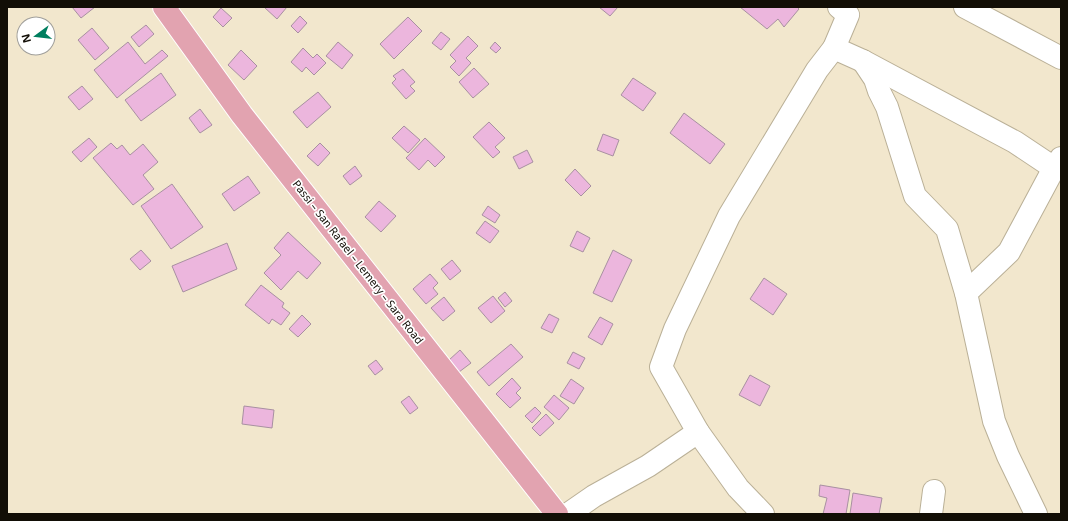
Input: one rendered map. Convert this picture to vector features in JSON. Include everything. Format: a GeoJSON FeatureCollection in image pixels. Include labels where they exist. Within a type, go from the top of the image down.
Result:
{"type":"FeatureCollection","features":[{"type":"Feature","properties":{"kind":"main road","name":"Passi – San Rafael – Lemery – Sara Road"},"geometry":{"type":"LineString","coordinates":[[164,7],[242,115],[557,514]]}},
{"type":"Feature","properties":{"kind":"street"},"geometry":{"type":"LineString","coordinates":[[965,7],[1061,58]]}},
{"type":"Feature","properties":{"kind":"street"},"geometry":{"type":"LineString","coordinates":[[763,514],[738,488],[698,432],[661,367],[675,329],[729,216],[818,70],[834,48],[847,10]]}},
{"type":"Feature","properties":{"kind":"street"},"geometry":{"type":"LineString","coordinates":[[834,48],[863,61],[1015,142],[1058,163],[1009,252],[966,293]]}},
{"type":"Feature","properties":{"kind":"street"},"geometry":{"type":"LineString","coordinates":[[863,61],[875,79],[887,107],[915,196],[947,229],[966,293],[994,421],[1008,456],[1036,514]]}},
{"type":"Feature","properties":{"kind":"street"},"geometry":{"type":"LineString","coordinates":[[568,514],[594,496],[648,466],[698,432]]}},
{"type":"Feature","properties":{"kind":"street"},"geometry":{"type":"LineString","coordinates":[[931,514],[934,491]]}},
{"type":"Feature","properties":{"kind":"building"},"geometry":{"type":"Polygon","coordinates":[[[72,7],[95,7],[81,18],[72,7]]]}},
{"type":"Feature","properties":{"kind":"building"},"geometry":{"type":"Polygon","coordinates":[[[264,7],[287,7],[277,19],[264,7]]]}},
{"type":"Feature","properties":{"kind":"building"},"geometry":{"type":"Polygon","coordinates":[[[599,7],[618,7],[610,16],[599,7]]]}},
{"type":"Feature","properties":{"kind":"building"},"geometry":{"type":"Polygon","coordinates":[[[740,7],[797,7],[799,9],[784,27],[778,19],[767,29],[740,7]]]}},
{"type":"Feature","properties":{"kind":"building"},"geometry":{"type":"Polygon","coordinates":[[[221,8],[232,18],[223,27],[213,17],[221,8]]]}},
{"type":"Feature","properties":{"kind":"building"},"geometry":{"type":"Polygon","coordinates":[[[300,16],[307,23],[298,33],[291,26],[300,16]]]}},
{"type":"Feature","properties":{"kind":"building"},"geometry":{"type":"Polygon","coordinates":[[[408,17],[422,31],[394,59],[380,44],[408,17]]]}},
{"type":"Feature","properties":{"kind":"building"},"geometry":{"type":"Polygon","coordinates":[[[146,25],[154,34],[139,47],[131,37],[146,25]]]}},
{"type":"Feature","properties":{"kind":"building"},"geometry":{"type":"Polygon","coordinates":[[[92,28],[109,48],[95,60],[78,40],[92,28]]]}},
{"type":"Feature","properties":{"kind":"building"},"geometry":{"type":"Polygon","coordinates":[[[441,32],[450,39],[441,50],[432,43],[441,32]]]}},
{"type":"Feature","properties":{"kind":"building"},"geometry":{"type":"Polygon","coordinates":[[[468,36],[478,46],[466,58],[471,63],[459,76],[450,67],[456,61],[450,55],[468,36]]]}},
{"type":"Feature","properties":{"kind":"building"},"geometry":{"type":"Polygon","coordinates":[[[128,42],[145,64],[162,50],[168,56],[117,98],[94,70],[128,42]]]}},
{"type":"Feature","properties":{"kind":"building"},"geometry":{"type":"Polygon","coordinates":[[[338,42],[353,55],[342,69],[326,56],[338,42]]]}},
{"type":"Feature","properties":{"kind":"building"},"geometry":{"type":"Polygon","coordinates":[[[495,42],[501,48],[496,53],[490,48],[495,42]]]}},
{"type":"Feature","properties":{"kind":"building"},"geometry":{"type":"Polygon","coordinates":[[[303,48],[313,58],[317,54],[326,63],[314,75],[306,67],[302,72],[291,62],[303,48]]]}},
{"type":"Feature","properties":{"kind":"building"},"geometry":{"type":"Polygon","coordinates":[[[241,50],[257,66],[244,80],[228,65],[241,50]]]}},
{"type":"Feature","properties":{"kind":"building"},"geometry":{"type":"Polygon","coordinates":[[[474,68],[489,84],[473,98],[459,82],[474,68]]]}},
{"type":"Feature","properties":{"kind":"building"},"geometry":{"type":"Polygon","coordinates":[[[403,69],[415,82],[410,86],[415,91],[406,99],[392,83],[396,79],[393,76],[403,69]]]}},
{"type":"Feature","properties":{"kind":"building"},"geometry":{"type":"Polygon","coordinates":[[[161,73],[176,95],[141,121],[125,100],[161,73]]]}},
{"type":"Feature","properties":{"kind":"building"},"geometry":{"type":"Polygon","coordinates":[[[633,78],[656,93],[643,111],[621,95],[633,78]]]}},
{"type":"Feature","properties":{"kind":"building"},"geometry":{"type":"Polygon","coordinates":[[[82,86],[93,99],[79,110],[68,97],[82,86]]]}},
{"type":"Feature","properties":{"kind":"building"},"geometry":{"type":"Polygon","coordinates":[[[318,92],[331,107],[307,128],[293,112],[318,92]]]}},
{"type":"Feature","properties":{"kind":"building"},"geometry":{"type":"Polygon","coordinates":[[[200,109],[212,125],[200,133],[189,118],[200,109]]]}},
{"type":"Feature","properties":{"kind":"building"},"geometry":{"type":"Polygon","coordinates":[[[684,113],[725,144],[710,164],[670,133],[684,113]]]}},
{"type":"Feature","properties":{"kind":"building"},"geometry":{"type":"Polygon","coordinates":[[[489,122],[505,138],[495,147],[500,152],[493,158],[473,137],[489,122]]]}},
{"type":"Feature","properties":{"kind":"building"},"geometry":{"type":"Polygon","coordinates":[[[404,126],[420,140],[408,153],[392,138],[404,126]]]}},
{"type":"Feature","properties":{"kind":"building"},"geometry":{"type":"Polygon","coordinates":[[[603,134],[619,140],[613,156],[597,150],[603,134]]]}},
{"type":"Feature","properties":{"kind":"building"},"geometry":{"type":"Polygon","coordinates":[[[89,138],[97,147],[81,162],[72,152],[89,138]]]}},
{"type":"Feature","properties":{"kind":"building"},"geometry":{"type":"Polygon","coordinates":[[[425,138],[445,157],[435,167],[428,160],[419,170],[406,158],[425,138]]]}},
{"type":"Feature","properties":{"kind":"building"},"geometry":{"type":"Polygon","coordinates":[[[111,143],[117,149],[122,145],[130,155],[143,144],[158,162],[143,175],[154,189],[133,205],[93,158],[111,143]]]}},
{"type":"Feature","properties":{"kind":"building"},"geometry":{"type":"Polygon","coordinates":[[[320,143],[330,153],[318,166],[307,156],[320,143]]]}},
{"type":"Feature","properties":{"kind":"building"},"geometry":{"type":"Polygon","coordinates":[[[527,150],[533,162],[519,169],[513,157],[527,150]]]}},
{"type":"Feature","properties":{"kind":"building"},"geometry":{"type":"Polygon","coordinates":[[[355,166],[362,176],[350,185],[343,176],[355,166]]]}},
{"type":"Feature","properties":{"kind":"building"},"geometry":{"type":"Polygon","coordinates":[[[575,169],[591,186],[581,196],[565,180],[575,169]]]}},
{"type":"Feature","properties":{"kind":"building"},"geometry":{"type":"Polygon","coordinates":[[[248,176],[260,193],[234,211],[222,194],[248,176]]]}},
{"type":"Feature","properties":{"kind":"building"},"geometry":{"type":"Polygon","coordinates":[[[172,184],[203,227],[171,249],[141,206],[172,184]]]}},
{"type":"Feature","properties":{"kind":"building"},"geometry":{"type":"Polygon","coordinates":[[[379,201],[396,216],[381,232],[365,217],[379,201]]]}},
{"type":"Feature","properties":{"kind":"building"},"geometry":{"type":"Polygon","coordinates":[[[488,206],[500,215],[495,223],[482,215],[488,206]]]}},
{"type":"Feature","properties":{"kind":"building"},"geometry":{"type":"Polygon","coordinates":[[[485,221],[499,231],[490,243],[476,233],[485,221]]]}},
{"type":"Feature","properties":{"kind":"building"},"geometry":{"type":"Polygon","coordinates":[[[577,231],[590,238],[583,252],[570,246],[577,231]]]}},
{"type":"Feature","properties":{"kind":"building"},"geometry":{"type":"Polygon","coordinates":[[[288,232],[321,263],[307,279],[298,271],[281,290],[264,273],[281,255],[274,248],[288,232]]]}},
{"type":"Feature","properties":{"kind":"building"},"geometry":{"type":"Polygon","coordinates":[[[227,243],[237,269],[183,292],[172,266],[227,243]]]}},
{"type":"Feature","properties":{"kind":"building"},"geometry":{"type":"Polygon","coordinates":[[[141,250],[151,261],[140,270],[130,259],[141,250]]]}},
{"type":"Feature","properties":{"kind":"building"},"geometry":{"type":"Polygon","coordinates":[[[613,250],[632,260],[612,302],[593,293],[613,250]]]}},
{"type":"Feature","properties":{"kind":"building"},"geometry":{"type":"Polygon","coordinates":[[[452,260],[461,271],[450,280],[441,269],[452,260]]]}},
{"type":"Feature","properties":{"kind":"building"},"geometry":{"type":"Polygon","coordinates":[[[430,274],[438,283],[433,288],[438,294],[426,304],[413,289],[430,274]]]}},
{"type":"Feature","properties":{"kind":"building"},"geometry":{"type":"Polygon","coordinates":[[[764,278],[787,294],[773,315],[750,299],[764,278]]]}},
{"type":"Feature","properties":{"kind":"building"},"geometry":{"type":"Polygon","coordinates":[[[261,285],[284,303],[282,307],[290,313],[281,325],[272,319],[269,324],[245,305],[261,285]]]}},
{"type":"Feature","properties":{"kind":"building"},"geometry":{"type":"Polygon","coordinates":[[[505,292],[512,301],[505,307],[498,298],[505,292]]]}},
{"type":"Feature","properties":{"kind":"building"},"geometry":{"type":"Polygon","coordinates":[[[493,296],[505,311],[491,323],[478,308],[493,296]]]}},
{"type":"Feature","properties":{"kind":"building"},"geometry":{"type":"Polygon","coordinates":[[[444,297],[455,311],[443,321],[431,308],[444,297]]]}},
{"type":"Feature","properties":{"kind":"building"},"geometry":{"type":"Polygon","coordinates":[[[549,314],[559,319],[552,333],[541,328],[549,314]]]}},
{"type":"Feature","properties":{"kind":"building"},"geometry":{"type":"Polygon","coordinates":[[[302,315],[311,324],[298,337],[289,329],[302,315]]]}},
{"type":"Feature","properties":{"kind":"building"},"geometry":{"type":"Polygon","coordinates":[[[600,317],[613,324],[602,345],[588,337],[600,317]]]}},
{"type":"Feature","properties":{"kind":"building"},"geometry":{"type":"Polygon","coordinates":[[[511,344],[523,357],[489,386],[477,372],[511,344]]]}},
{"type":"Feature","properties":{"kind":"building"},"geometry":{"type":"Polygon","coordinates":[[[460,350],[471,363],[459,372],[449,360],[460,350]]]}},
{"type":"Feature","properties":{"kind":"building"},"geometry":{"type":"Polygon","coordinates":[[[573,352],[585,358],[579,369],[567,363],[573,352]]]}},
{"type":"Feature","properties":{"kind":"building"},"geometry":{"type":"Polygon","coordinates":[[[376,360],[383,369],[375,375],[368,366],[376,360]]]}},
{"type":"Feature","properties":{"kind":"building"},"geometry":{"type":"Polygon","coordinates":[[[750,375],[770,386],[760,406],[739,395],[750,375]]]}},
{"type":"Feature","properties":{"kind":"building"},"geometry":{"type":"Polygon","coordinates":[[[512,378],[521,388],[516,393],[521,398],[510,408],[496,394],[512,378]]]}},
{"type":"Feature","properties":{"kind":"building"},"geometry":{"type":"Polygon","coordinates":[[[571,379],[584,388],[574,404],[560,396],[571,379]]]}},
{"type":"Feature","properties":{"kind":"building"},"geometry":{"type":"Polygon","coordinates":[[[554,395],[569,408],[559,420],[544,407],[554,395]]]}},
{"type":"Feature","properties":{"kind":"building"},"geometry":{"type":"Polygon","coordinates":[[[409,396],[418,408],[410,414],[401,402],[409,396]]]}},
{"type":"Feature","properties":{"kind":"building"},"geometry":{"type":"Polygon","coordinates":[[[244,406],[274,410],[272,428],[242,424],[244,406]]]}},
{"type":"Feature","properties":{"kind":"building"},"geometry":{"type":"Polygon","coordinates":[[[535,407],[541,413],[532,423],[525,416],[535,407]]]}},
{"type":"Feature","properties":{"kind":"building"},"geometry":{"type":"Polygon","coordinates":[[[546,414],[554,423],[540,436],[532,428],[546,414]]]}},
{"type":"Feature","properties":{"kind":"building"},"geometry":{"type":"Polygon","coordinates":[[[820,485],[850,490],[846,514],[823,514],[827,498],[819,496],[820,485]]]}},
{"type":"Feature","properties":{"kind":"building"},"geometry":{"type":"Polygon","coordinates":[[[853,493],[882,498],[879,514],[850,514],[853,493]]]}}]}
